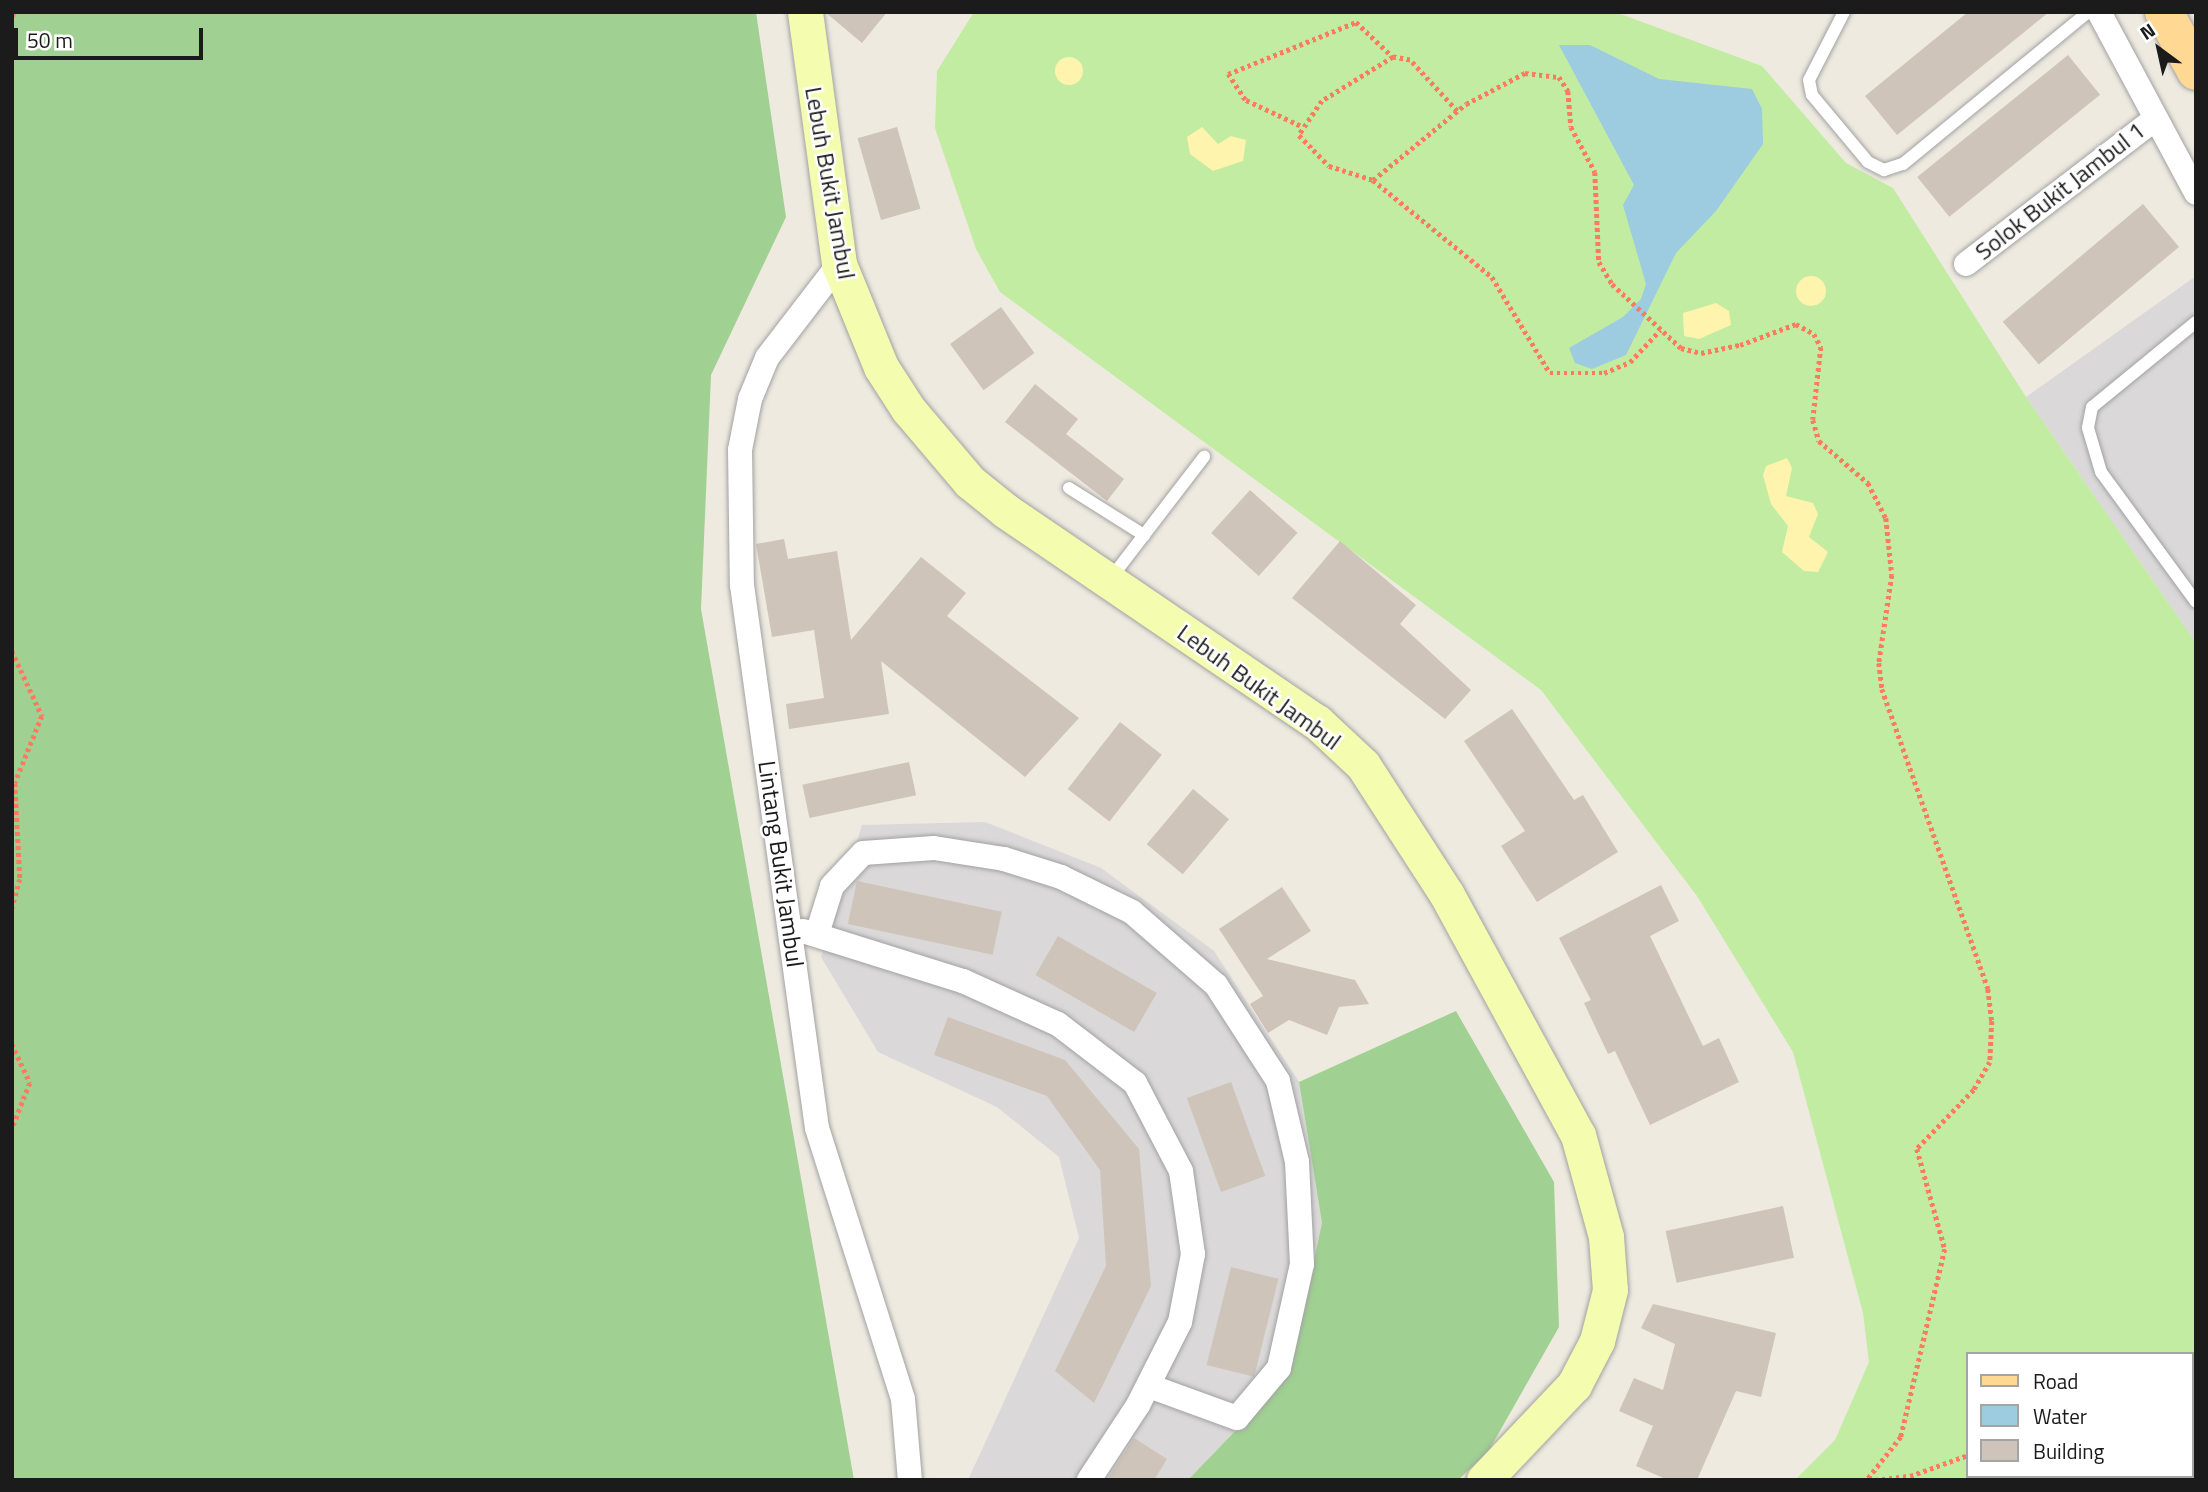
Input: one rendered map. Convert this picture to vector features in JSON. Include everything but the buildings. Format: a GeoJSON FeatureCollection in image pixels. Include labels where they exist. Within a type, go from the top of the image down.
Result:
{"type":"FeatureCollection","features":[{"type":"Feature","properties":{"kind":"main road","name":"Lebuh Bukit Jambul"},"geometry":{"type":"LineString","coordinates":[[805,12],[839,264],[881,366],[940,450],[1006,511],[1317,722],[1363,765],[1447,895],[1578,1135],[1606,1237],[1609,1290],[1597,1341],[1574,1385],[1484,1480]]}},
{"type":"Feature","properties":{"kind":"main road"},"geometry":{"type":"LineString","coordinates":[[2164,12],[2196,71]]}},
{"type":"Feature","properties":{"kind":"street","name":"Solok Bukit Jambul 1"},"geometry":{"type":"LineString","coordinates":[[2099,12],[2196,193]]}},
{"type":"Feature","properties":{"kind":"street","name":"Solok Bukit Jambul 1"},"geometry":{"type":"LineString","coordinates":[[1966,264],[2155,119]]}},
{"type":"Feature","properties":{"kind":"street","name":"Lintang Bukit Jambul"},"geometry":{"type":"LineString","coordinates":[[839,264],[767,358],[740,450],[742,585],[817,1128],[903,1399],[910,1480]]}},
{"type":"Feature","properties":{"kind":"street"},"geometry":{"type":"LineString","coordinates":[[817,934],[832,886],[863,853],[934,848],[1004,859],[1061,877],[1132,912],[1216,985],[1278,1081],[1297,1161],[1303,1264],[1279,1368],[1237,1418],[1149,1386]]}},
{"type":"Feature","properties":{"kind":"street"},"geometry":{"type":"LineString","coordinates":[[790,927],[963,981],[1058,1024],[1135,1083],[1181,1171],[1193,1254],[1180,1322],[1149,1386],[1088,1480]]}},
{"type":"Feature","properties":{"kind":"lane"},"geometry":{"type":"LineString","coordinates":[[1844,12],[1809,80],[1812,95],[1868,162],[1884,170],[1903,164],[2088,12]]}},
{"type":"Feature","properties":{"kind":"lane"},"geometry":{"type":"LineString","coordinates":[[2196,322],[2092,407],[2088,428],[2101,472],[2196,602]]}},
{"type":"Feature","properties":{"kind":"lane"},"geometry":{"type":"LineString","coordinates":[[1109,581],[1204,457]]}},
{"type":"Feature","properties":{"kind":"lane"},"geometry":{"type":"LineString","coordinates":[[1069,488],[1144,535]]}},
{"type":"Feature","properties":{"kind":"path"},"geometry":{"type":"LineString","coordinates":[[1300,126],[1245,100],[1228,74],[1356,22],[1393,57],[1410,60],[1457,111]]}},
{"type":"Feature","properties":{"kind":"path"},"geometry":{"type":"LineString","coordinates":[[1393,57],[1322,101],[1300,126],[1301,144],[1329,166],[1373,180],[1492,277],[1550,373],[1604,373],[1630,362],[1660,330]]}},
{"type":"Feature","properties":{"kind":"path"},"geometry":{"type":"LineString","coordinates":[[1373,180],[1457,111],[1525,73],[1559,77],[1568,91],[1570,127],[1595,172],[1599,262],[1632,304],[1681,348],[1700,353],[1796,324],[1814,334],[1821,347],[1813,420],[1819,441],[1868,483],[1886,518],[1892,575],[1879,663],[1882,689],[1988,989],[1990,1062],[1973,1090],[1917,1149],[1945,1249],[1901,1437],[1867,1480]]}},
{"type":"Feature","properties":{"kind":"path"},"geometry":{"type":"LineString","coordinates":[[12,651],[42,716],[15,783],[20,879],[12,908]]}},
{"type":"Feature","properties":{"kind":"path"},"geometry":{"type":"LineString","coordinates":[[12,1044],[30,1083],[12,1129]]}},
{"type":"Feature","properties":{"kind":"path"},"geometry":{"type":"LineString","coordinates":[[1875,1480],[1910,1476],[1966,1456]]}},
{"type":"Feature","properties":{"kind":"shaded area"},"geometry":{"type":"Polygon","coordinates":[[[2196,276],[2196,643],[2026,397],[2196,276]]]}},
{"type":"Feature","properties":{"kind":"shaded area"},"geometry":{"type":"Polygon","coordinates":[[[985,822],[1101,868],[1214,951],[1299,1082],[1322,1223],[1289,1375],[1188,1480],[968,1480],[1079,1238],[1059,1157],[997,1107],[878,1052],[821,957],[862,825],[985,822]]]}},
{"type":"Feature","properties":{"kind":"green space"},"geometry":{"type":"Polygon","coordinates":[[[12,12],[756,12],[786,217],[711,375],[701,609],[854,1480],[12,1480],[12,12]]]}},
{"type":"Feature","properties":{"kind":"green space"},"geometry":{"type":"Polygon","coordinates":[[[974,12],[1615,12],[1762,66],[1846,163],[1893,188],[2026,397],[2196,643],[2196,1480],[1795,1480],[1835,1440],[1869,1362],[1863,1313],[1793,1052],[1697,896],[1541,690],[1000,292],[976,249],[935,128],[937,71],[974,12]]]}},
{"type":"Feature","properties":{"kind":"green space"},"geometry":{"type":"Polygon","coordinates":[[[1456,1011],[1554,1182],[1559,1327],[1488,1452],[1458,1480],[1188,1480],[1289,1375],[1322,1223],[1299,1082],[1456,1011]]]}},
{"type":"Feature","properties":{"kind":"sand"},"geometry":{"type":"Polygon","coordinates":[[[1069,57],[1079,61],[1083,71],[1079,81],[1069,85],[1059,81],[1055,71],[1059,61],[1069,57]]]}},
{"type":"Feature","properties":{"kind":"sand"},"geometry":{"type":"Polygon","coordinates":[[[1202,127],[1218,144],[1231,136],[1246,140],[1243,161],[1213,171],[1190,154],[1187,137],[1202,127]]]}},
{"type":"Feature","properties":{"kind":"sand"},"geometry":{"type":"Polygon","coordinates":[[[1811,276],[1822,280],[1826,291],[1822,302],[1811,306],[1800,302],[1796,291],[1800,280],[1811,276]]]}},
{"type":"Feature","properties":{"kind":"sand"},"geometry":{"type":"Polygon","coordinates":[[[1716,303],[1729,311],[1731,325],[1699,339],[1684,336],[1683,313],[1716,303]]]}},
{"type":"Feature","properties":{"kind":"sand"},"geometry":{"type":"Polygon","coordinates":[[[1787,458],[1792,468],[1786,496],[1813,503],[1818,514],[1809,537],[1828,552],[1818,572],[1804,571],[1782,552],[1788,526],[1771,504],[1763,475],[1766,466],[1787,458]]]}},
{"type":"Feature","properties":{"kind":"water"},"geometry":{"type":"Polygon","coordinates":[[[1559,45],[1590,45],[1659,79],[1752,89],[1762,109],[1763,144],[1716,211],[1676,253],[1626,355],[1592,369],[1575,363],[1569,348],[1623,317],[1641,299],[1646,284],[1623,205],[1634,185],[1559,45]]]}}]}
